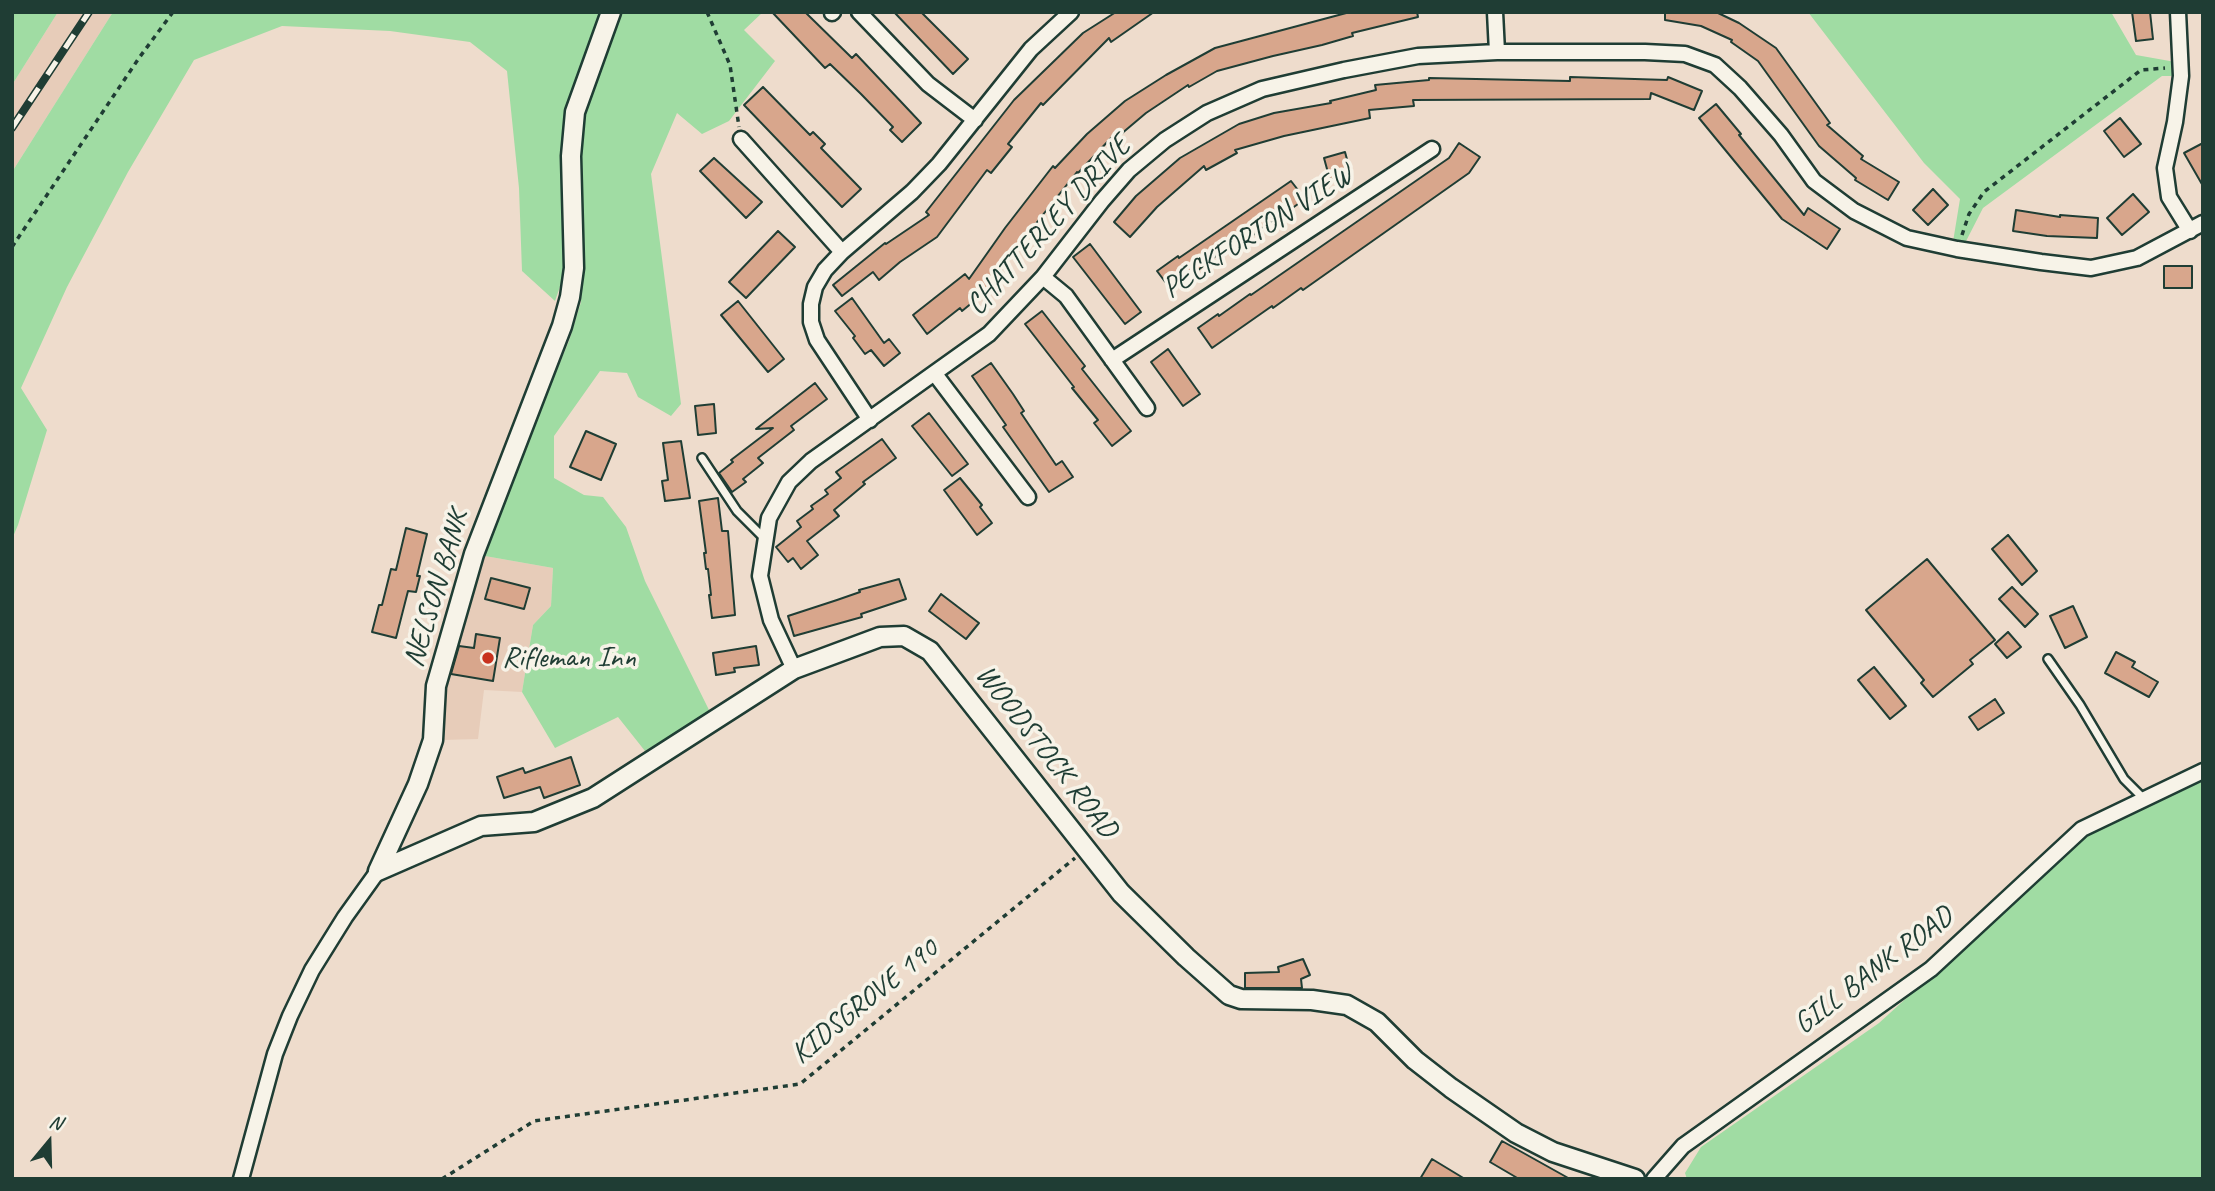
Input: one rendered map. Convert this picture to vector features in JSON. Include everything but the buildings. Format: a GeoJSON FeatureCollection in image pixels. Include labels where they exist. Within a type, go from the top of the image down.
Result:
{"type":"FeatureCollection","features":[{"type":"Feature","properties":{"kind":"street","name":"NELSON BANK"},"geometry":{"type":"LineString","coordinates":[[378,871],[418,784],[433,740],[436,686],[474,554],[562,326],[570,297],[574,268],[571,156],[575,112],[611,12]]}},
{"type":"Feature","properties":{"kind":"street"},"geometry":{"type":"LineString","coordinates":[[859,12],[928,84],[975,120]]}},
{"type":"Feature","properties":{"kind":"street"},"geometry":{"type":"LineString","coordinates":[[1495,12],[1497,52]]}},
{"type":"Feature","properties":{"kind":"street"},"geometry":{"type":"LineString","coordinates":[[2178,12],[2181,69],[2175,122],[2165,168],[2169,197],[2196,227]]}},
{"type":"Feature","properties":{"kind":"street"},"geometry":{"type":"LineString","coordinates":[[870,420],[817,340],[811,322],[815,287],[825,270],[842,252],[912,192],[939,164],[1031,49],[1067,13]]}},
{"type":"Feature","properties":{"kind":"street","name":"CHATTERLEY DRIVE"},"geometry":{"type":"LineString","coordinates":[[794,668],[771,620],[761,576],[769,518],[789,482],[811,461],[989,334],[1042,277],[1129,170],[1165,140],[1207,113],[1262,89],[1418,56],[1497,52],[1645,51],[1685,54],[1716,65],[1740,88],[1781,135],[1814,181],[1854,211],[1907,237],[1958,249],[2091,268],[2137,258],[2196,227]]}},
{"type":"Feature","properties":{"kind":"street"},"geometry":{"type":"LineString","coordinates":[[741,139],[842,252]]}},
{"type":"Feature","properties":{"kind":"street","name":"PECKFORTON VIEW"},"geometry":{"type":"LineString","coordinates":[[1112,360],[1432,149]]}},
{"type":"Feature","properties":{"kind":"street"},"geometry":{"type":"LineString","coordinates":[[1042,277],[1066,296],[1147,408]]}},
{"type":"Feature","properties":{"kind":"street"},"geometry":{"type":"LineString","coordinates":[[935,374],[1028,497]]}},
{"type":"Feature","properties":{"kind":"street","name":"WOODSTOCK ROAD"},"geometry":{"type":"LineString","coordinates":[[378,871],[481,826],[534,822],[593,797],[794,668],[880,636],[904,636],[930,651],[1121,893],[1229,995],[1241,999],[1312,1000],[1347,1006],[1377,1022],[1415,1060],[1516,1133],[1553,1152],[1634,1179]]}},
{"type":"Feature","properties":{"kind":"street","name":"GILL BANK ROAD"},"geometry":{"type":"LineString","coordinates":[[1654,1179],[1683,1146],[1931,969],[2082,829],[2203,771]]}},
{"type":"Feature","properties":{"kind":"street"},"geometry":{"type":"LineString","coordinates":[[241,1179],[275,1054],[290,1016],[312,970],[378,871]]}},
{"type":"Feature","properties":{"kind":"lane"},"geometry":{"type":"LineString","coordinates":[[702,458],[737,511],[765,540]]}},
{"type":"Feature","properties":{"kind":"lane"},"geometry":{"type":"LineString","coordinates":[[2048,659],[2080,705],[2124,779],[2144,799]]}},
{"type":"Feature","properties":{"kind":"path"},"geometry":{"type":"LineString","coordinates":[[12,247],[132,68],[173,12]]}},
{"type":"Feature","properties":{"kind":"path"},"geometry":{"type":"LineString","coordinates":[[707,12],[730,65],[741,139]]}},
{"type":"Feature","properties":{"kind":"path"},"geometry":{"type":"LineString","coordinates":[[1958,249],[1969,214],[1984,191],[2141,70],[2181,69]]}},
{"type":"Feature","properties":{"kind":"path","name":"KIDSGROVE 190"},"geometry":{"type":"LineString","coordinates":[[442,1179],[534,1121],[800,1084],[1087,849]]}},
{"type":"Feature","properties":{"kind":"shaded area"},"geometry":{"type":"Polygon","coordinates":[[[58,12],[113,12],[12,172],[12,85],[58,12]]]}},
{"type":"Feature","properties":{"kind":"shaded area","name":"Rifleman Inn"},"geometry":{"type":"Polygon","coordinates":[[[485,556],[553,568],[551,606],[533,625],[522,692],[484,690],[478,739],[443,740],[446,674],[457,628],[485,556]]]}},
{"type":"Feature","properties":{"kind":"green space"},"geometry":{"type":"Polygon","coordinates":[[[12,12],[58,12],[12,85],[12,12]]]}},
{"type":"Feature","properties":{"kind":"green space"},"geometry":{"type":"Polygon","coordinates":[[[113,12],[603,12],[568,111],[563,210],[567,267],[555,301],[522,271],[519,188],[507,71],[470,42],[390,31],[282,26],[194,60],[128,172],[67,287],[21,388],[47,430],[12,539],[12,172],[113,12]]]}},
{"type":"Feature","properties":{"kind":"green space"},"geometry":{"type":"Polygon","coordinates":[[[620,12],[763,12],[744,30],[775,61],[729,121],[702,134],[677,113],[651,174],[681,404],[671,416],[638,397],[627,373],[600,371],[554,436],[554,478],[584,495],[603,497],[626,527],[645,581],[710,712],[645,751],[618,717],[555,748],[522,692],[533,625],[551,606],[553,568],[485,556],[507,486],[569,341],[581,302],[579,136],[587,102],[620,12]]]}},
{"type":"Feature","properties":{"kind":"green space"},"geometry":{"type":"Polygon","coordinates":[[[1808,12],[2111,12],[2136,55],[2181,63],[2181,76],[2162,76],[1983,208],[1962,249],[1952,248],[1960,199],[1924,163],[1808,12]]]}},
{"type":"Feature","properties":{"kind":"green space"},"geometry":{"type":"Polygon","coordinates":[[[2203,781],[2203,1179],[1687,1179],[1685,1173],[1701,1147],[1879,1023],[2081,839],[2203,781]]]}},
{"type":"Feature","properties":{"kind":"railway"},"geometry":{"type":"LineString","coordinates":[[12,128],[89,12]]}},
{"type":"Feature","properties":{"kind":"place","name":"Rifleman Inn"},"geometry":{"type":"Point","coordinates":[488,658]}}]}
